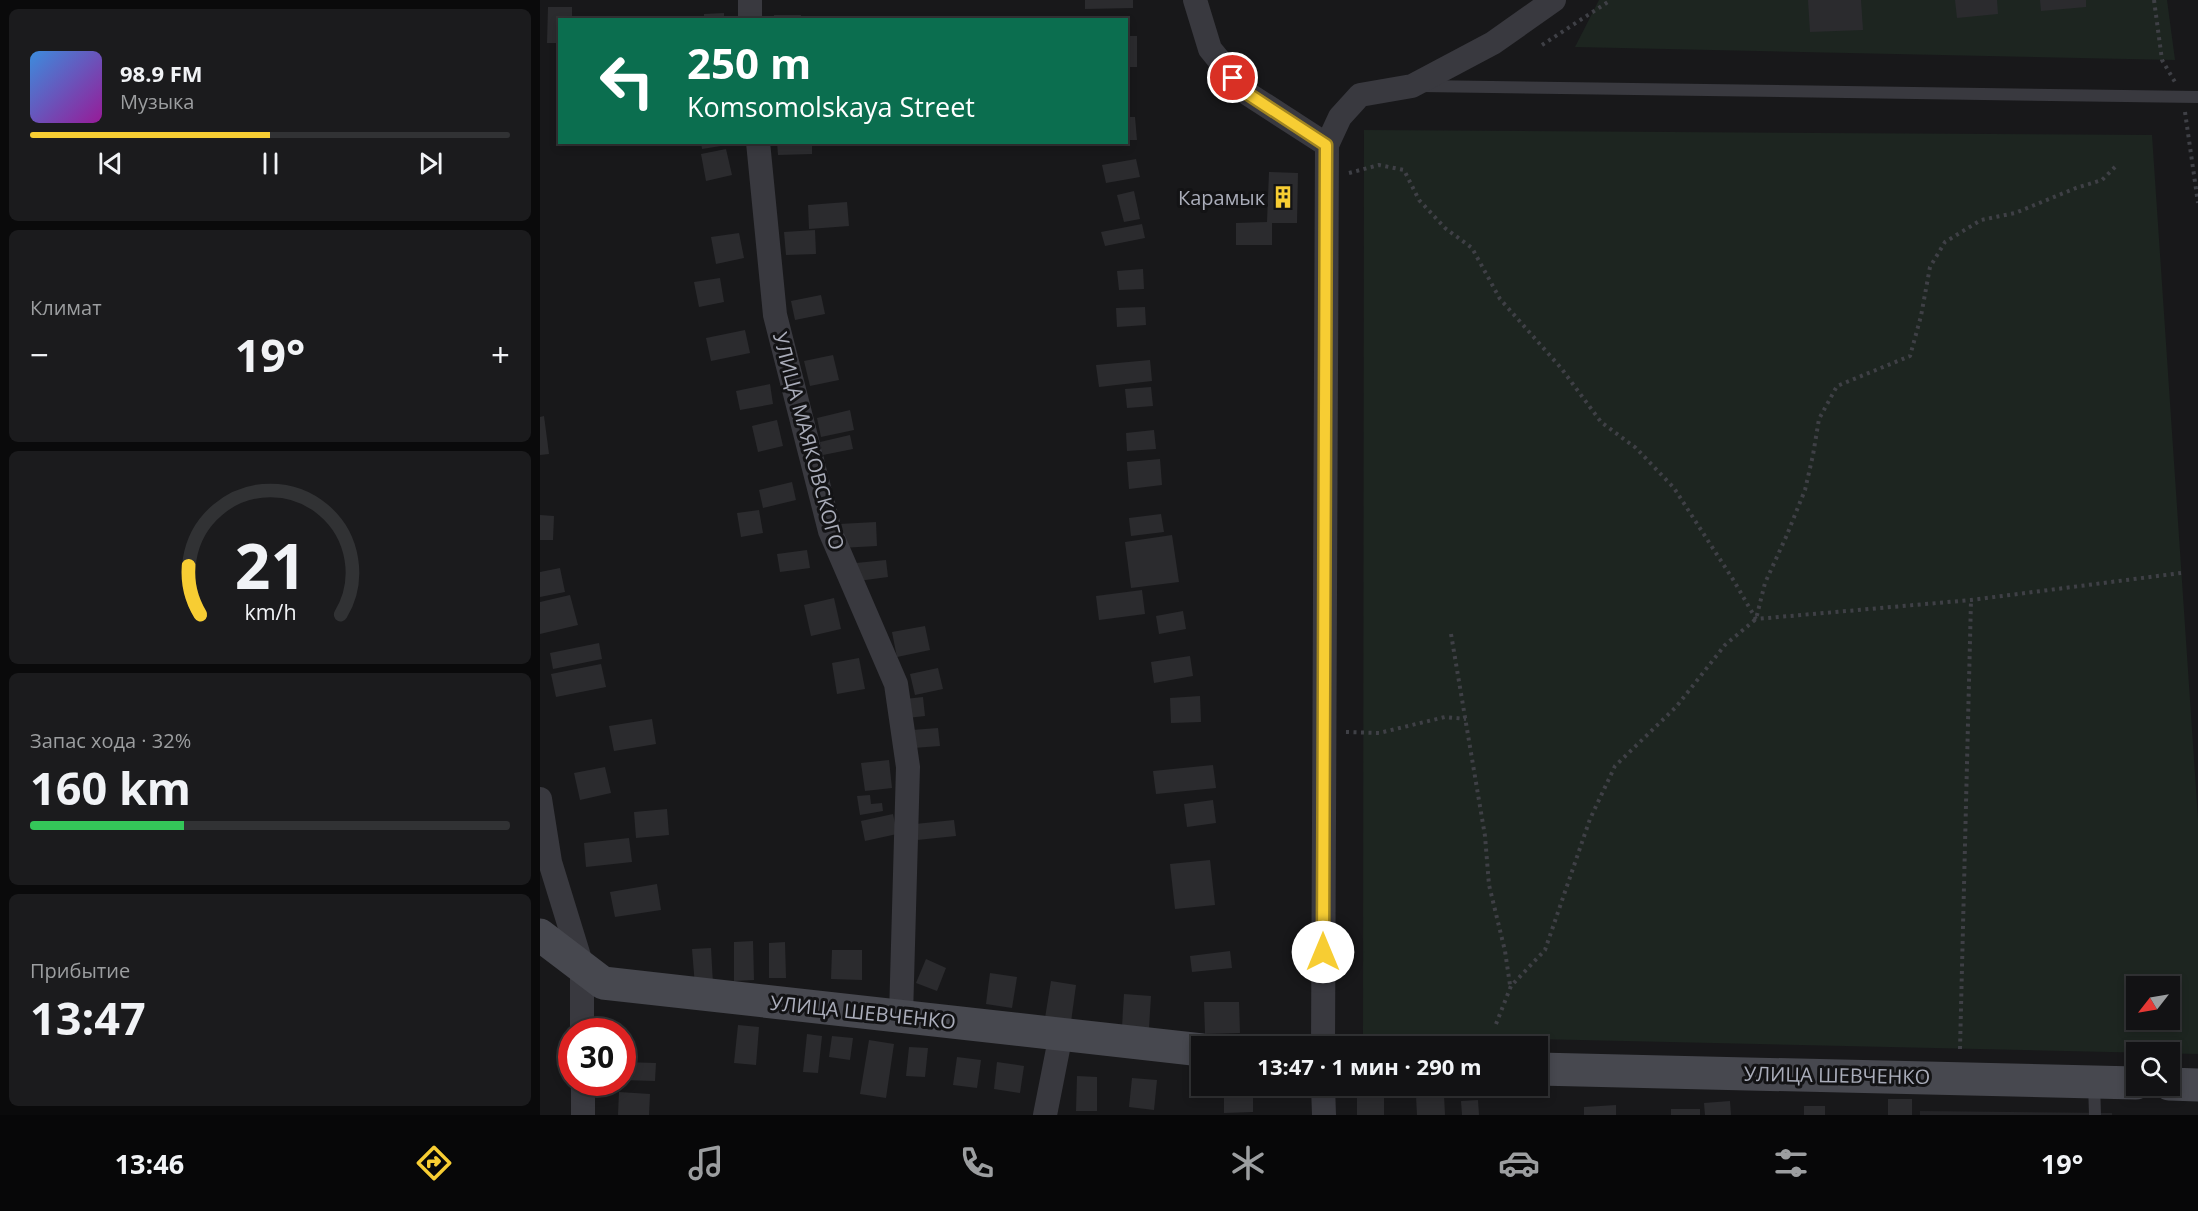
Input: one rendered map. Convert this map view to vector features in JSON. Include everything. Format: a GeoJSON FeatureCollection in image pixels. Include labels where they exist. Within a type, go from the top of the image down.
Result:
{"type":"FeatureCollection","features":[{"type":"Feature","properties":{"kind":"street"},"geometry":{"type":"LineString","coordinates":[[750,0],[750,18]]}},
{"type":"Feature","properties":{"kind":"street"},"geometry":{"type":"LineString","coordinates":[[1195,0],[1210,49],[1245,92],[1326,145]]}},
{"type":"Feature","properties":{"kind":"street"},"geometry":{"type":"LineString","coordinates":[[1323,1036],[1326,145],[1340,117],[1360,95],[1412,86],[1493,43],[1554,0]]}},
{"type":"Feature","properties":{"kind":"street","name":"УЛИЦА МАЯКОВСКОГО"},"geometry":{"type":"LineString","coordinates":[[758,144],[775,315],[821,497],[830,531],[896,684],[908,767],[901,1016]]}},
{"type":"Feature","properties":{"kind":"street"},"geometry":{"type":"LineString","coordinates":[[540,799],[550,862],[582,966],[582,1018]]}},
{"type":"Feature","properties":{"kind":"street","name":"УЛИЦА ШЕВЧЕНКО"},"geometry":{"type":"LineString","coordinates":[[540,935],[603,983],[1191,1049]]}},
{"type":"Feature","properties":{"kind":"street"},"geometry":{"type":"LineString","coordinates":[[1045,1115],[1061,1034]]}},
{"type":"Feature","properties":{"kind":"street","name":"УЛИЦА ШЕВЧЕНКО"},"geometry":{"type":"LineString","coordinates":[[1548,1069],[2126,1083]]}},
{"type":"Feature","properties":{"kind":"street"},"geometry":{"type":"LineString","coordinates":[[2180,1084],[2198,1085]]}},
{"type":"Feature","properties":{"kind":"street"},"geometry":{"type":"LineString","coordinates":[[583,1096],[583,1115]]}},
{"type":"Feature","properties":{"kind":"street"},"geometry":{"type":"LineString","coordinates":[[1323,1096],[1324,1115]]}},
{"type":"Feature","properties":{"kind":"lane"},"geometry":{"type":"LineString","coordinates":[[1412,86],[2198,97]]}},
{"type":"Feature","properties":{"kind":"lane"},"geometry":{"type":"LineString","coordinates":[[2094,1081],[2095,1115]]}},
{"type":"Feature","properties":{"kind":"path"},"geometry":{"type":"LineString","coordinates":[[1542,45],[1611,0]]}},
{"type":"Feature","properties":{"kind":"path"},"geometry":{"type":"LineString","coordinates":[[1347,173],[1379,165],[1404,170],[1419,200],[1445,228],[1472,248],[1500,299],[1562,368],[1601,422],[1636,448],[1674,488],[1756,619]]}},
{"type":"Feature","properties":{"kind":"path"},"geometry":{"type":"LineString","coordinates":[[1756,619],[1765,583],[1804,490],[1814,455],[1819,419],[1837,386],[1910,356],[1921,316],[1930,267],[1945,242],[1981,220],[2015,213],[2057,195],[2102,180],[2115,167]]}},
{"type":"Feature","properties":{"kind":"path"},"geometry":{"type":"LineString","coordinates":[[1496,1024],[1510,986],[1545,950],[1590,819],[1615,766],[1676,708],[1725,645],[1756,619],[1971,600],[2181,573]]}},
{"type":"Feature","properties":{"kind":"path"},"geometry":{"type":"LineString","coordinates":[[1960,1049],[1971,600]]}},
{"type":"Feature","properties":{"kind":"path"},"geometry":{"type":"LineString","coordinates":[[1451,634],[1485,836],[1489,885],[1505,951],[1510,986]]}},
{"type":"Feature","properties":{"kind":"path"},"geometry":{"type":"LineString","coordinates":[[1341,732],[1379,733],[1445,717],[1466,719]]}},
{"type":"Feature","properties":{"kind":"shaded area"},"geometry":{"type":"Polygon","coordinates":[[[1599,0],[2167,0],[2175,60],[1575,47],[1599,0]]]}},
{"type":"Feature","properties":{"kind":"shaded area"},"geometry":{"type":"Polygon","coordinates":[[[1364,130],[2152,135],[2198,819],[2198,1054],[2180,1054],[2180,1042],[2126,1042],[2126,1052],[1548,1039],[1548,1036],[1363,1035],[1364,130]]]}},
{"type":"Feature","properties":{"kind":"shaded area"},"geometry":{"type":"Polygon","coordinates":[[[1920,1111],[2112,1113],[2112,1115],[1920,1115],[1920,1111]]]}},
{"type":"Feature","properties":{"kind":"building"},"geometry":{"type":"Polygon","coordinates":[[[1085,0],[1133,0],[1133,8],[1085,9],[1085,0]]]}},
{"type":"Feature","properties":{"kind":"building"},"geometry":{"type":"Polygon","coordinates":[[[1808,0],[1861,0],[1863,30],[1810,32],[1808,0]]]}},
{"type":"Feature","properties":{"kind":"building"},"geometry":{"type":"Polygon","coordinates":[[[1955,0],[1997,0],[1998,14],[1957,18],[1955,0]]]}},
{"type":"Feature","properties":{"kind":"building"},"geometry":{"type":"Polygon","coordinates":[[[2040,0],[2086,0],[2086,7],[2041,11],[2040,0]]]}},
{"type":"Feature","properties":{"kind":"building"},"geometry":{"type":"Polygon","coordinates":[[[548,7],[572,7],[572,18],[558,18],[558,43],[547,43],[548,7]]]}},
{"type":"Feature","properties":{"kind":"building"},"geometry":{"type":"Polygon","coordinates":[[[724,13],[724,18],[704,18],[704,14],[724,13]]]}},
{"type":"Feature","properties":{"kind":"building"},"geometry":{"type":"Polygon","coordinates":[[[774,15],[801,15],[801,18],[774,18],[774,15]]]}},
{"type":"Feature","properties":{"kind":"building"},"geometry":{"type":"Polygon","coordinates":[[[1128,36],[1137,36],[1137,67],[1128,67],[1128,36]]]}},
{"type":"Feature","properties":{"kind":"building"},"geometry":{"type":"Polygon","coordinates":[[[1128,117],[1135,117],[1137,140],[1128,140],[1128,117]]]}},
{"type":"Feature","properties":{"kind":"building"},"geometry":{"type":"Polygon","coordinates":[[[701,144],[727,144],[727,145],[702,149],[701,144]]]}},
{"type":"Feature","properties":{"kind":"building"},"geometry":{"type":"Polygon","coordinates":[[[777,144],[812,144],[812,154],[778,155],[777,144]]]}},
{"type":"Feature","properties":{"kind":"building"},"geometry":{"type":"Polygon","coordinates":[[[726,149],[732,175],[706,181],[701,154],[726,149]]]}},
{"type":"Feature","properties":{"kind":"building"},"geometry":{"type":"Polygon","coordinates":[[[1136,159],[1140,177],[1106,183],[1102,165],[1136,159]]]}},
{"type":"Feature","properties":{"kind":"building","name":"Карамык"},"geometry":{"type":"Polygon","coordinates":[[[1269,172],[1298,173],[1297,223],[1272,223],[1272,245],[1236,245],[1236,223],[1267,222],[1269,172]]]}},
{"type":"Feature","properties":{"kind":"building"},"geometry":{"type":"Polygon","coordinates":[[[1134,191],[1140,219],[1124,222],[1117,195],[1134,191]]]}},
{"type":"Feature","properties":{"kind":"building"},"geometry":{"type":"Polygon","coordinates":[[[847,202],[849,226],[809,229],[808,205],[847,202]]]}},
{"type":"Feature","properties":{"kind":"building"},"geometry":{"type":"Polygon","coordinates":[[[1142,224],[1145,238],[1105,246],[1101,232],[1142,224]]]}},
{"type":"Feature","properties":{"kind":"building"},"geometry":{"type":"Polygon","coordinates":[[[815,230],[816,254],[786,255],[784,232],[815,230]]]}},
{"type":"Feature","properties":{"kind":"building"},"geometry":{"type":"Polygon","coordinates":[[[739,233],[744,258],[716,264],[711,237],[739,233]]]}},
{"type":"Feature","properties":{"kind":"building"},"geometry":{"type":"Polygon","coordinates":[[[1143,269],[1144,289],[1119,290],[1117,271],[1143,269]]]}},
{"type":"Feature","properties":{"kind":"building"},"geometry":{"type":"Polygon","coordinates":[[[720,278],[724,302],[699,307],[694,282],[720,278]]]}},
{"type":"Feature","properties":{"kind":"building"},"geometry":{"type":"Polygon","coordinates":[[[821,295],[825,314],[795,320],[791,301],[821,295]]]}},
{"type":"Feature","properties":{"kind":"building"},"geometry":{"type":"Polygon","coordinates":[[[1145,307],[1146,325],[1117,327],[1116,308],[1145,307]]]}},
{"type":"Feature","properties":{"kind":"building"},"geometry":{"type":"Polygon","coordinates":[[[745,330],[750,353],[711,361],[706,338],[745,330]]]}},
{"type":"Feature","properties":{"kind":"building"},"geometry":{"type":"Polygon","coordinates":[[[833,355],[839,380],[810,386],[804,361],[833,355]]]}},
{"type":"Feature","properties":{"kind":"building"},"geometry":{"type":"Polygon","coordinates":[[[1150,360],[1152,381],[1099,387],[1096,365],[1150,360]]]}},
{"type":"Feature","properties":{"kind":"building"},"geometry":{"type":"Polygon","coordinates":[[[770,384],[773,404],[740,410],[736,391],[770,384]]]}},
{"type":"Feature","properties":{"kind":"building"},"geometry":{"type":"Polygon","coordinates":[[[1151,387],[1153,406],[1127,408],[1125,389],[1151,387]]]}},
{"type":"Feature","properties":{"kind":"building"},"geometry":{"type":"Polygon","coordinates":[[[850,410],[854,430],[821,437],[817,418],[850,410]]]}},
{"type":"Feature","properties":{"kind":"building"},"geometry":{"type":"Polygon","coordinates":[[[544,416],[549,454],[540,455],[540,417],[544,416]]]}},
{"type":"Feature","properties":{"kind":"building"},"geometry":{"type":"Polygon","coordinates":[[[777,420],[783,446],[758,452],[752,426],[777,420]]]}},
{"type":"Feature","properties":{"kind":"building"},"geometry":{"type":"Polygon","coordinates":[[[1154,430],[1156,449],[1127,451],[1126,433],[1154,430]]]}},
{"type":"Feature","properties":{"kind":"building"},"geometry":{"type":"Polygon","coordinates":[[[850,435],[853,449],[823,455],[820,442],[850,435]]]}},
{"type":"Feature","properties":{"kind":"building"},"geometry":{"type":"Polygon","coordinates":[[[1160,459],[1162,485],[1129,489],[1127,462],[1160,459]]]}},
{"type":"Feature","properties":{"kind":"building"},"geometry":{"type":"Polygon","coordinates":[[[792,482],[796,500],[763,508],[759,490],[792,482]]]}},
{"type":"Feature","properties":{"kind":"building"},"geometry":{"type":"Polygon","coordinates":[[[759,510],[763,533],[741,537],[737,513],[759,510]]]}},
{"type":"Feature","properties":{"kind":"building"},"geometry":{"type":"Polygon","coordinates":[[[1161,514],[1164,532],[1131,536],[1129,518],[1161,514]]]}},
{"type":"Feature","properties":{"kind":"building"},"geometry":{"type":"Polygon","coordinates":[[[540,515],[554,516],[553,540],[540,540],[540,515]]]}},
{"type":"Feature","properties":{"kind":"building"},"geometry":{"type":"Polygon","coordinates":[[[876,522],[877,546],[840,548],[839,524],[876,522]]]}},
{"type":"Feature","properties":{"kind":"building"},"geometry":{"type":"Polygon","coordinates":[[[1172,535],[1179,582],[1131,588],[1125,542],[1172,535]]]}},
{"type":"Feature","properties":{"kind":"building"},"geometry":{"type":"Polygon","coordinates":[[[807,550],[810,568],[780,572],[777,554],[807,550]]]}},
{"type":"Feature","properties":{"kind":"building"},"geometry":{"type":"Polygon","coordinates":[[[886,560],[888,577],[858,581],[856,563],[886,560]]]}},
{"type":"Feature","properties":{"kind":"building"},"geometry":{"type":"Polygon","coordinates":[[[560,568],[565,592],[540,597],[540,572],[560,568]]]}},
{"type":"Feature","properties":{"kind":"building"},"geometry":{"type":"Polygon","coordinates":[[[1142,590],[1145,614],[1099,620],[1096,596],[1142,590]]]}},
{"type":"Feature","properties":{"kind":"building"},"geometry":{"type":"Polygon","coordinates":[[[570,595],[578,625],[540,634],[540,602],[570,595]]]}},
{"type":"Feature","properties":{"kind":"building"},"geometry":{"type":"Polygon","coordinates":[[[834,598],[841,629],[811,636],[804,605],[834,598]]]}},
{"type":"Feature","properties":{"kind":"building"},"geometry":{"type":"Polygon","coordinates":[[[1183,611],[1186,629],[1159,634],[1156,616],[1183,611]]]}},
{"type":"Feature","properties":{"kind":"building"},"geometry":{"type":"Polygon","coordinates":[[[925,626],[930,650],[897,657],[892,632],[925,626]]]}},
{"type":"Feature","properties":{"kind":"building"},"geometry":{"type":"Polygon","coordinates":[[[599,643],[602,659],[553,669],[550,653],[599,643]]]}},
{"type":"Feature","properties":{"kind":"building"},"geometry":{"type":"Polygon","coordinates":[[[1190,656],[1193,676],[1154,683],[1151,662],[1190,656]]]}},
{"type":"Feature","properties":{"kind":"building"},"geometry":{"type":"Polygon","coordinates":[[[859,658],[865,689],[837,694],[832,663],[859,658]]]}},
{"type":"Feature","properties":{"kind":"building"},"geometry":{"type":"Polygon","coordinates":[[[601,664],[606,687],[556,697],[551,674],[601,664]]]}},
{"type":"Feature","properties":{"kind":"building"},"geometry":{"type":"Polygon","coordinates":[[[938,668],[943,689],[915,695],[910,674],[938,668]]]}},
{"type":"Feature","properties":{"kind":"building"},"geometry":{"type":"Polygon","coordinates":[[[1200,696],[1201,722],[1171,723],[1170,698],[1200,696]]]}},
{"type":"Feature","properties":{"kind":"building"},"geometry":{"type":"Polygon","coordinates":[[[923,697],[925,716],[907,718],[905,699],[923,697]]]}},
{"type":"Feature","properties":{"kind":"building"},"geometry":{"type":"Polygon","coordinates":[[[652,719],[656,744],[614,751],[609,726],[652,719]]]}},
{"type":"Feature","properties":{"kind":"building"},"geometry":{"type":"Polygon","coordinates":[[[938,728],[940,746],[913,748],[912,730],[938,728]]]}},
{"type":"Feature","properties":{"kind":"building"},"geometry":{"type":"Polygon","coordinates":[[[889,760],[892,788],[865,791],[861,763],[889,760]]]}},
{"type":"Feature","properties":{"kind":"building"},"geometry":{"type":"Polygon","coordinates":[[[1213,765],[1216,788],[1156,794],[1153,771],[1213,765]]]}},
{"type":"Feature","properties":{"kind":"building"},"geometry":{"type":"Polygon","coordinates":[[[605,767],[611,793],[580,800],[574,773],[605,767]]]}},
{"type":"Feature","properties":{"kind":"building"},"geometry":{"type":"Polygon","coordinates":[[[870,795],[871,804],[882,803],[883,811],[860,815],[857,796],[870,795]]]}},
{"type":"Feature","properties":{"kind":"building"},"geometry":{"type":"Polygon","coordinates":[[[1213,800],[1216,823],[1187,827],[1184,804],[1213,800]]]}},
{"type":"Feature","properties":{"kind":"building"},"geometry":{"type":"Polygon","coordinates":[[[667,809],[669,835],[636,838],[634,812],[667,809]]]}},
{"type":"Feature","properties":{"kind":"building"},"geometry":{"type":"Polygon","coordinates":[[[893,814],[897,834],[865,841],[861,821],[893,814]]]}},
{"type":"Feature","properties":{"kind":"building"},"geometry":{"type":"Polygon","coordinates":[[[954,820],[956,836],[917,840],[915,824],[954,820]]]}},
{"type":"Feature","properties":{"kind":"building"},"geometry":{"type":"Polygon","coordinates":[[[629,838],[632,862],[586,867],[584,843],[629,838]]]}},
{"type":"Feature","properties":{"kind":"building"},"geometry":{"type":"Polygon","coordinates":[[[1210,860],[1215,905],[1175,909],[1170,864],[1210,860]]]}},
{"type":"Feature","properties":{"kind":"building"},"geometry":{"type":"Polygon","coordinates":[[[657,884],[661,910],[615,917],[610,892],[657,884]]]}},
{"type":"Feature","properties":{"kind":"building"},"geometry":{"type":"Polygon","coordinates":[[[753,941],[754,980],[734,981],[734,942],[753,941]]]}},
{"type":"Feature","properties":{"kind":"building"},"geometry":{"type":"Polygon","coordinates":[[[785,942],[786,978],[769,978],[769,943],[785,942]]]}},
{"type":"Feature","properties":{"kind":"building"},"geometry":{"type":"Polygon","coordinates":[[[711,948],[713,984],[695,986],[692,949],[711,948]]]}},
{"type":"Feature","properties":{"kind":"building"},"geometry":{"type":"Polygon","coordinates":[[[832,950],[862,950],[862,980],[831,979],[832,950]]]}},
{"type":"Feature","properties":{"kind":"building"},"geometry":{"type":"Polygon","coordinates":[[[1230,951],[1232,968],[1192,972],[1190,956],[1230,951]]]}},
{"type":"Feature","properties":{"kind":"building"},"geometry":{"type":"Polygon","coordinates":[[[926,959],[946,968],[937,991],[916,983],[926,959]]]}},
{"type":"Feature","properties":{"kind":"building"},"geometry":{"type":"Polygon","coordinates":[[[990,973],[1017,977],[1012,1008],[986,1004],[990,973]]]}},
{"type":"Feature","properties":{"kind":"building"},"geometry":{"type":"Polygon","coordinates":[[[1051,981],[1076,985],[1071,1022],[1045,1018],[1051,981]]]}},
{"type":"Feature","properties":{"kind":"building"},"geometry":{"type":"Polygon","coordinates":[[[1124,994],[1151,996],[1149,1028],[1122,1027],[1124,994]]]}},
{"type":"Feature","properties":{"kind":"building"},"geometry":{"type":"Polygon","coordinates":[[[1204,1002],[1239,1002],[1240,1033],[1205,1034],[1204,1002]]]}},
{"type":"Feature","properties":{"kind":"building"},"geometry":{"type":"Polygon","coordinates":[[[738,1025],[759,1027],[756,1065],[734,1063],[738,1025]]]}},
{"type":"Feature","properties":{"kind":"building"},"geometry":{"type":"Polygon","coordinates":[[[807,1034],[822,1036],[818,1073],[803,1072],[807,1034]]]}},
{"type":"Feature","properties":{"kind":"building"},"geometry":{"type":"Polygon","coordinates":[[[832,1036],[853,1038],[850,1060],[829,1057],[832,1036]]]}},
{"type":"Feature","properties":{"kind":"building"},"geometry":{"type":"Polygon","coordinates":[[[869,1040],[894,1044],[886,1098],[860,1094],[869,1040]]]}},
{"type":"Feature","properties":{"kind":"building"},"geometry":{"type":"Polygon","coordinates":[[[909,1047],[928,1048],[925,1077],[906,1076],[909,1047]]]}},
{"type":"Feature","properties":{"kind":"building"},"geometry":{"type":"Polygon","coordinates":[[[957,1057],[981,1060],[977,1088],[953,1085],[957,1057]]]}},
{"type":"Feature","properties":{"kind":"building"},"geometry":{"type":"Polygon","coordinates":[[[636,1062],[656,1063],[655,1081],[636,1080],[636,1062]]]}},
{"type":"Feature","properties":{"kind":"building"},"geometry":{"type":"Polygon","coordinates":[[[997,1062],[1024,1066],[1020,1093],[994,1089],[997,1062]]]}},
{"type":"Feature","properties":{"kind":"building"},"geometry":{"type":"Polygon","coordinates":[[[1077,1076],[1097,1077],[1097,1111],[1076,1111],[1077,1076]]]}},
{"type":"Feature","properties":{"kind":"building"},"geometry":{"type":"Polygon","coordinates":[[[1132,1078],[1157,1080],[1154,1110],[1129,1107],[1132,1078]]]}},
{"type":"Feature","properties":{"kind":"building"},"geometry":{"type":"Polygon","coordinates":[[[650,1094],[649,1115],[618,1115],[619,1096],[650,1094]]]}},
{"type":"Feature","properties":{"kind":"building"},"geometry":{"type":"Polygon","coordinates":[[[1224,1096],[1253,1096],[1253,1112],[1224,1113],[1224,1096]]]}},
{"type":"Feature","properties":{"kind":"building"},"geometry":{"type":"Polygon","coordinates":[[[1416,1096],[1444,1096],[1445,1115],[1417,1115],[1416,1096]]]}},
{"type":"Feature","properties":{"kind":"building"},"geometry":{"type":"Polygon","coordinates":[[[1357,1097],[1384,1097],[1384,1115],[1357,1115],[1357,1097]]]}},
{"type":"Feature","properties":{"kind":"building"},"geometry":{"type":"Polygon","coordinates":[[[1888,1099],[1912,1099],[1912,1115],[1888,1115],[1888,1099]]]}},
{"type":"Feature","properties":{"kind":"building"},"geometry":{"type":"Polygon","coordinates":[[[1478,1100],[1479,1115],[1462,1115],[1461,1101],[1478,1100]]]}},
{"type":"Feature","properties":{"kind":"building"},"geometry":{"type":"Polygon","coordinates":[[[1730,1101],[1731,1115],[1705,1115],[1704,1103],[1730,1101]]]}},
{"type":"Feature","properties":{"kind":"building"},"geometry":{"type":"Polygon","coordinates":[[[1616,1105],[1616,1115],[1584,1115],[1584,1107],[1616,1105]]]}},
{"type":"Feature","properties":{"kind":"building"},"geometry":{"type":"Polygon","coordinates":[[[1804,1106],[1825,1106],[1825,1115],[1804,1115],[1804,1106]]]}},
{"type":"Feature","properties":{"kind":"building"},"geometry":{"type":"Polygon","coordinates":[[[1671,1109],[1700,1109],[1700,1115],[1671,1115],[1671,1109]]]}},
{"type":"Feature","properties":{"kind":"place","name":"Карамык"},"geometry":{"type":"Point","coordinates":[1283,197]}},
{"type":"Feature","properties":{"kind":"route"},"geometry":{"type":"LineString","coordinates":[[1233,78],[1245,92],[1326,145],[1323,952]]}}]}
